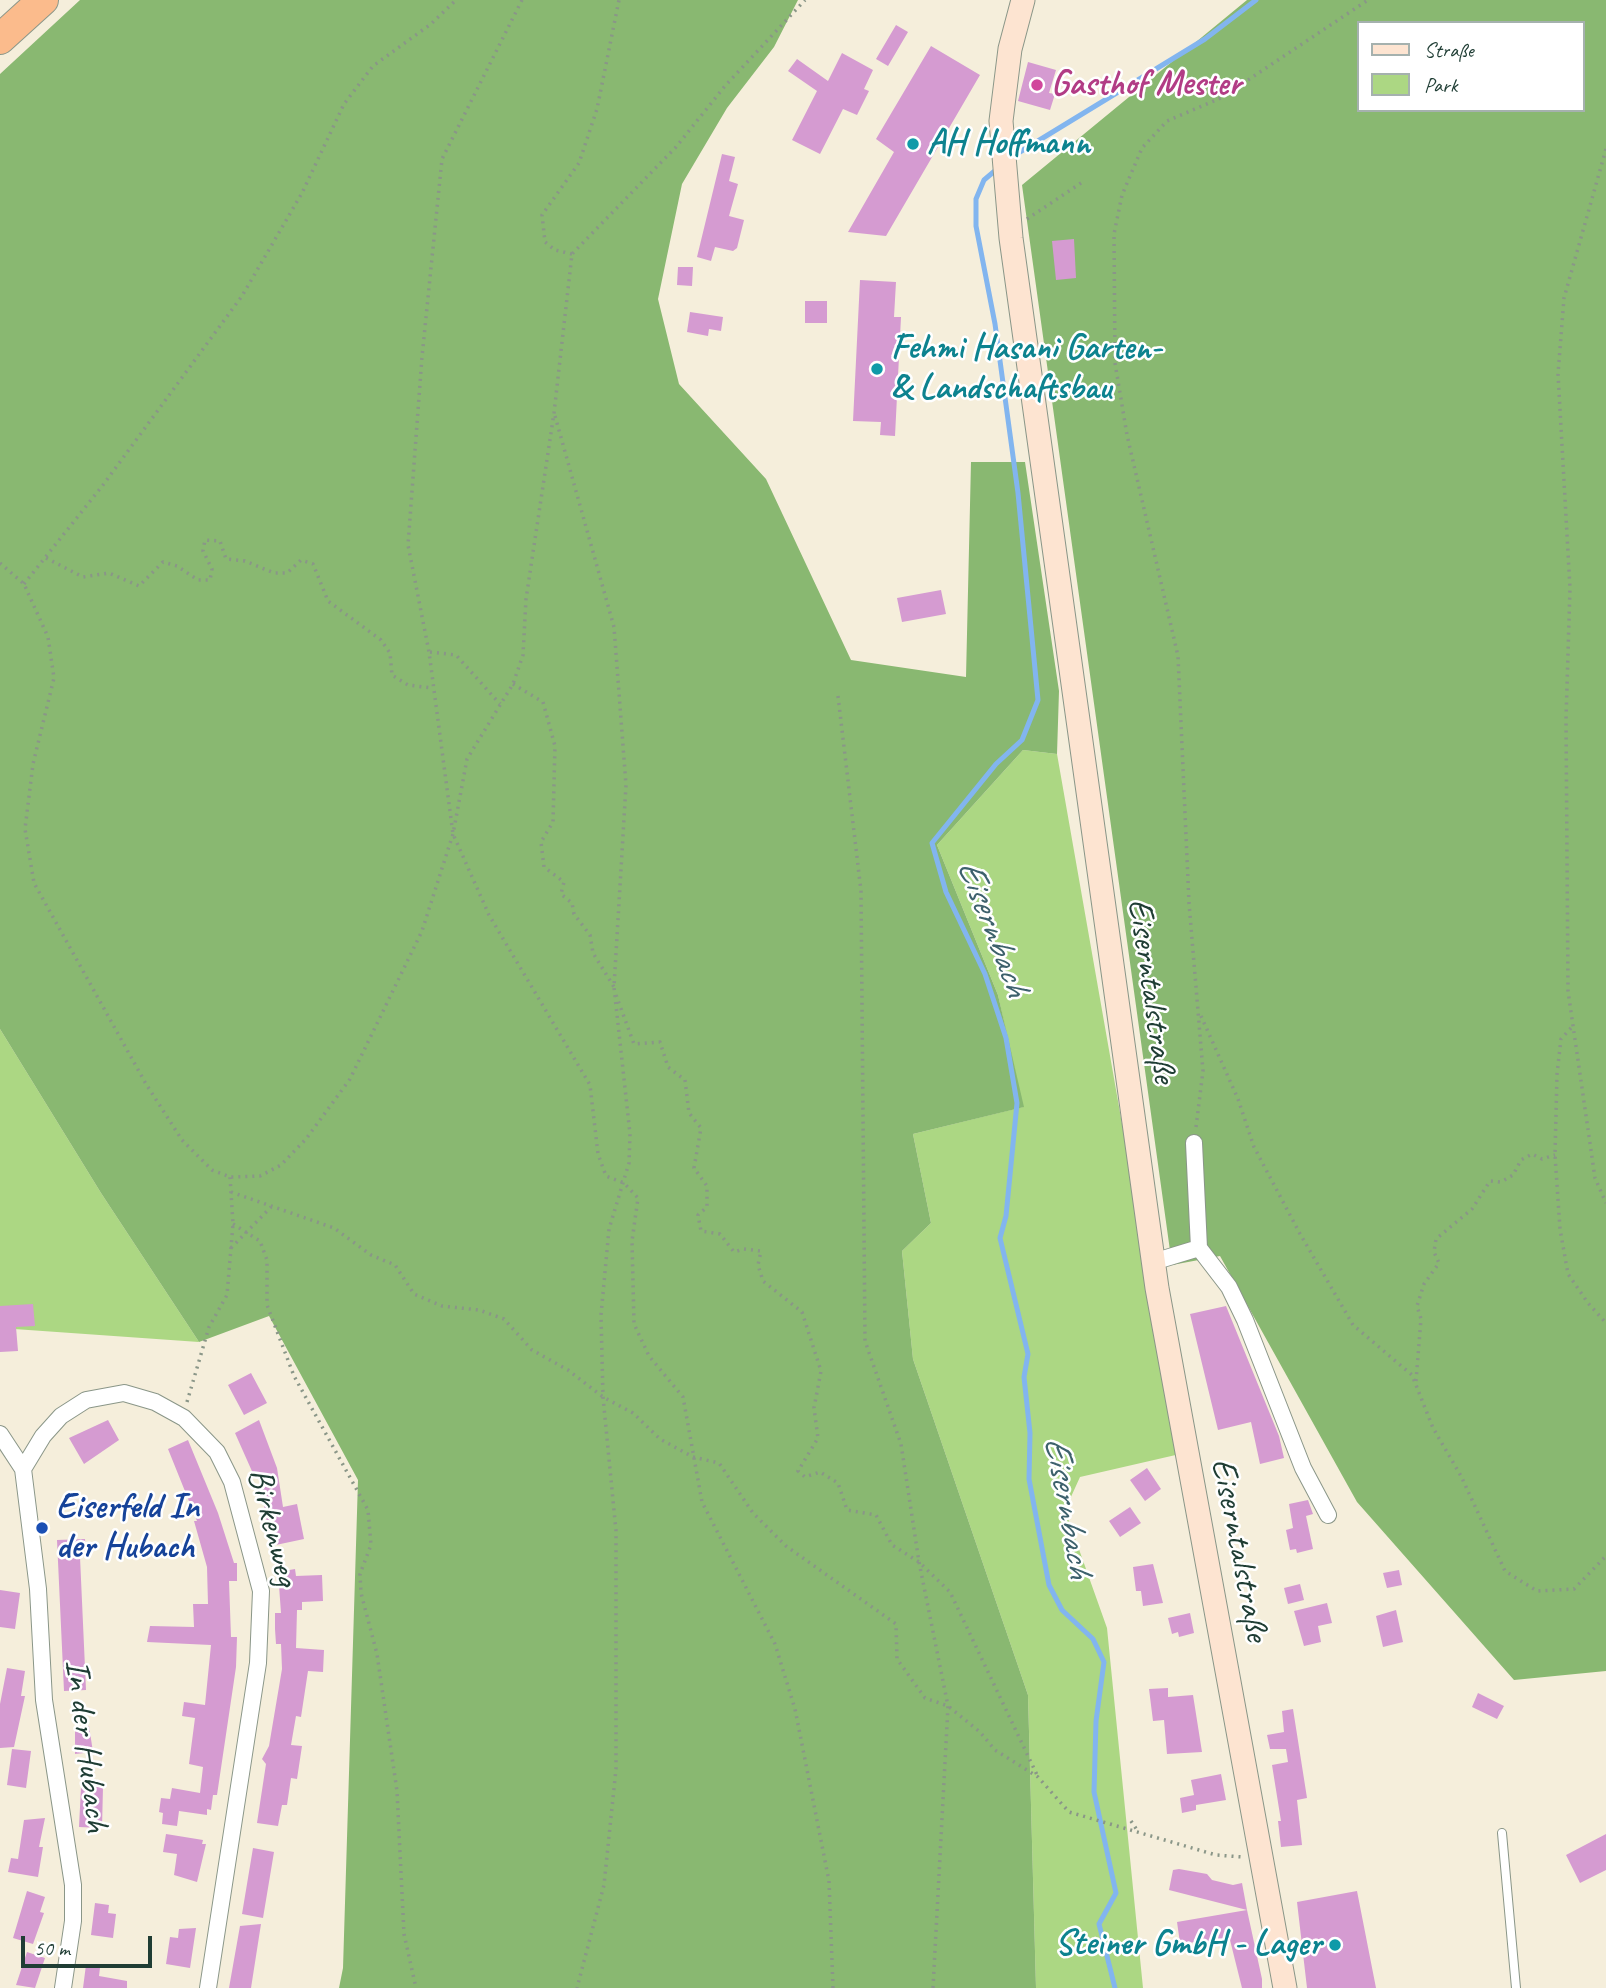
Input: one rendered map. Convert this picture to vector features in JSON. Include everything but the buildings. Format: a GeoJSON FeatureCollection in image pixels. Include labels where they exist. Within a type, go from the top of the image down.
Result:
{"type":"FeatureCollection","features":[{"type":"Feature","properties":{"kind":"highway"},"geometry":{"type":"LineString","coordinates":[[0,39],[43,0]]}},
{"type":"Feature","properties":{"kind":"main road","name":"Eiserntalstraße"},"geometry":{"type":"LineString","coordinates":[[1023,0],[1004,85],[1001,151],[1010,228],[1153,1262],[1193,1499],[1285,1988]]}},
{"type":"Feature","properties":{"kind":"street"},"geometry":{"type":"LineString","coordinates":[[1194,1143],[1199,1248],[1229,1287],[1245,1320],[1303,1468],[1328,1515]]}},
{"type":"Feature","properties":{"kind":"street"},"geometry":{"type":"LineString","coordinates":[[1153,1262],[1199,1248]]}},
{"type":"Feature","properties":{"kind":"street","name":"Birkenweg"},"geometry":{"type":"LineString","coordinates":[[23,1469],[43,1436],[61,1416],[86,1400],[124,1393],[140,1396],[184,1418],[202,1434],[226,1466],[248,1533],[261,1591],[258,1663],[208,1988]]}},
{"type":"Feature","properties":{"kind":"street","name":"In der Hubach"},"geometry":{"type":"LineString","coordinates":[[0,1434],[23,1469],[38,1589],[44,1700],[74,1885],[73,1921],[63,1988]]}},
{"type":"Feature","properties":{"kind":"lane"},"geometry":{"type":"LineString","coordinates":[[1502,1833],[1516,1988]]}},
{"type":"Feature","properties":{"kind":"path"},"geometry":{"type":"LineString","coordinates":[[24,584],[47,558],[242,296],[302,193],[345,104],[373,66],[431,24],[456,0]]}},
{"type":"Feature","properties":{"kind":"path"},"geometry":{"type":"LineString","coordinates":[[522,0],[442,159],[422,358],[408,545],[429,652],[453,834],[489,915],[590,1084],[598,1154],[606,1176],[624,1183],[638,1198],[632,1241],[634,1324],[649,1356],[682,1397],[702,1502],[775,1644],[795,1709],[829,1881],[834,1988]]}},
{"type":"Feature","properties":{"kind":"path"},"geometry":{"type":"LineString","coordinates":[[572,254],[555,250],[545,242],[542,215],[579,163],[597,108],[619,0]]}},
{"type":"Feature","properties":{"kind":"path"},"geometry":{"type":"LineString","coordinates":[[0,563],[24,584],[48,636],[54,678],[33,764],[26,829],[34,883],[146,1084],[182,1140],[212,1170],[230,1177],[260,1176],[281,1166],[306,1139],[350,1079],[422,931],[453,834],[467,760],[513,684],[523,655],[526,599],[554,413],[572,254],[676,147],[725,86],[805,0]]}},
{"type":"Feature","properties":{"kind":"path"},"geometry":{"type":"LineString","coordinates":[[1194,1143],[1203,1071],[1189,903],[1178,656],[1127,435],[1115,363],[1114,234],[1122,195],[1142,148],[1167,121],[1221,98],[1368,0]]}},
{"type":"Feature","properties":{"kind":"path"},"geometry":{"type":"LineString","coordinates":[[1606,149],[1564,298],[1558,374],[1570,588],[1566,719],[1568,991],[1595,1178],[1606,1203]]}},
{"type":"Feature","properties":{"kind":"path"},"geometry":{"type":"LineString","coordinates":[[1010,228],[1037,214],[1084,181]]}},
{"type":"Feature","properties":{"kind":"path"},"geometry":{"type":"LineString","coordinates":[[554,413],[614,627],[626,785],[614,987],[630,1134],[624,1183],[608,1241],[601,1315],[603,1397],[616,1531],[616,1769],[604,1885],[577,1988]]}},
{"type":"Feature","properties":{"kind":"path"},"geometry":{"type":"LineString","coordinates":[[47,558],[83,577],[110,573],[139,586],[163,562],[177,566],[198,580],[210,580],[212,569],[203,551],[205,540],[220,541],[226,559],[245,561],[274,573],[287,573],[301,560],[313,564],[328,601],[381,640],[390,653],[392,675],[408,685],[432,688]]}},
{"type":"Feature","properties":{"kind":"path"},"geometry":{"type":"LineString","coordinates":[[429,652],[456,655],[500,704]]}},
{"type":"Feature","properties":{"kind":"path"},"geometry":{"type":"LineString","coordinates":[[513,684],[543,702],[555,746],[553,822],[541,842],[544,867],[564,882],[561,894],[572,903],[574,914],[590,935],[593,953],[614,987],[634,1044],[660,1042],[668,1067],[685,1080],[689,1112],[701,1128],[694,1168],[707,1186],[707,1207],[698,1215],[701,1231],[720,1234],[734,1252],[761,1251],[758,1265],[763,1281],[802,1312],[821,1371],[814,1408],[818,1438],[798,1471],[805,1476],[820,1472],[838,1483],[847,1510],[876,1515],[892,1545],[919,1562],[950,1592],[1038,1777],[1069,1812],[1216,1855]]}},
{"type":"Feature","properties":{"kind":"path"},"geometry":{"type":"LineString","coordinates":[[838,696],[861,891],[865,1341],[901,1444],[919,1562],[948,1706],[933,1988]]}},
{"type":"Feature","properties":{"kind":"path"},"geometry":{"type":"LineString","coordinates":[[1200,1014],[1238,1099],[1254,1147],[1306,1244],[1353,1325],[1412,1375],[1433,1428],[1461,1476],[1505,1571],[1536,1591],[1573,1589],[1606,1556]]}},
{"type":"Feature","properties":{"kind":"path"},"geometry":{"type":"LineString","coordinates":[[1572,1027],[1561,1039],[1557,1073],[1555,1155],[1560,1229],[1568,1274],[1606,1323]]}},
{"type":"Feature","properties":{"kind":"path"},"geometry":{"type":"LineString","coordinates":[[1416,1385],[1420,1319],[1417,1306],[1424,1284],[1439,1263],[1434,1252],[1437,1239],[1472,1209],[1490,1181],[1502,1182],[1513,1175],[1521,1160],[1532,1154],[1542,1159],[1555,1155]]}},
{"type":"Feature","properties":{"kind":"path"},"geometry":{"type":"LineString","coordinates":[[184,1418],[201,1348],[227,1295],[233,1224],[230,1177]]}},
{"type":"Feature","properties":{"kind":"path"},"geometry":{"type":"LineString","coordinates":[[231,1192],[334,1228],[371,1255],[395,1265],[414,1294],[442,1306],[479,1310],[503,1319],[532,1350],[568,1370],[603,1397],[634,1413],[660,1439],[693,1457],[719,1464],[753,1513],[786,1546],[897,1624],[897,1660],[925,1698],[948,1706],[980,1732],[995,1750],[1038,1777]]}},
{"type":"Feature","properties":{"kind":"path"},"geometry":{"type":"LineString","coordinates":[[231,1248],[271,1207]]}},
{"type":"Feature","properties":{"kind":"path"},"geometry":{"type":"LineString","coordinates":[[233,1224],[260,1241],[267,1260],[267,1305],[294,1376],[368,1510],[372,1545],[360,1574],[361,1593],[377,1654],[397,1791],[404,1934],[416,1988]]}},
{"type":"Feature","properties":{"kind":"path"},"geometry":{"type":"LineString","coordinates":[[1131,1821],[1138,1831]]}},
{"type":"Feature","properties":{"kind":"green space"},"geometry":{"type":"Polygon","coordinates":[[[80,0],[798,0],[774,47],[727,108],[682,184],[658,299],[679,384],[766,479],[851,660],[966,677],[971,462],[1025,462],[1059,691],[1057,754],[1023,750],[937,845],[998,995],[1024,1107],[913,1134],[931,1223],[902,1251],[913,1359],[1028,1695],[1036,1988],[339,1988],[343,1968],[358,1480],[269,1316],[199,1342],[101,1193],[0,1029],[0,74],[80,0]]]}},
{"type":"Feature","properties":{"kind":"green space"},"geometry":{"type":"Polygon","coordinates":[[[1247,0],[1606,0],[1606,1671],[1514,1680],[1357,1502],[1220,1256],[1172,1265],[1022,185],[1247,0]]]}},
{"type":"Feature","properties":{"kind":"green space"},"geometry":{"type":"Polygon","coordinates":[[[1023,750],[1057,754],[1180,1454],[1080,1477],[1065,1510],[1107,1628],[1143,1988],[1036,1988],[1028,1695],[913,1359],[902,1251],[931,1223],[913,1134],[1023,1107],[998,995],[937,845],[1023,750]]]}},
{"type":"Feature","properties":{"kind":"green space"},"geometry":{"type":"Polygon","coordinates":[[[0,1029],[101,1193],[199,1342],[0,1328],[0,1029]]]}},
{"type":"Feature","properties":{"kind":"waterway","name":"Eisernbach"},"geometry":{"type":"LineString","coordinates":[[1010,158],[1205,39],[1256,0]]}},
{"type":"Feature","properties":{"kind":"waterway","name":"Eisernbach"},"geometry":{"type":"LineString","coordinates":[[997,169],[984,180],[976,199],[976,226],[995,324],[1018,493],[1038,700],[1022,740],[996,764],[932,843],[946,892],[985,974],[1006,1038],[1017,1103],[1006,1216],[1000,1238],[1028,1354],[1024,1377],[1030,1433],[1029,1479],[1049,1585],[1062,1610],[1093,1639],[1104,1662],[1096,1721],[1094,1792],[1116,1893],[1099,1924],[1115,1988]]}},
{"type":"Feature","properties":{"kind":"place","name":"Gasthof Mester"},"geometry":{"type":"Point","coordinates":[1037,85]}},
{"type":"Feature","properties":{"kind":"place","name":"AH Hoffmann"},"geometry":{"type":"Point","coordinates":[913,144]}},
{"type":"Feature","properties":{"kind":"place","name":"Fehmi Hasani Garten- & Landschaftsbau"},"geometry":{"type":"Point","coordinates":[877,369]}},
{"type":"Feature","properties":{"kind":"place","name":"Eiserfeld In der Hubach"},"geometry":{"type":"Point","coordinates":[42,1528]}},
{"type":"Feature","properties":{"kind":"place","name":"Steiner GmbH - Lager"},"geometry":{"type":"Point","coordinates":[1335,1945]}}]}
